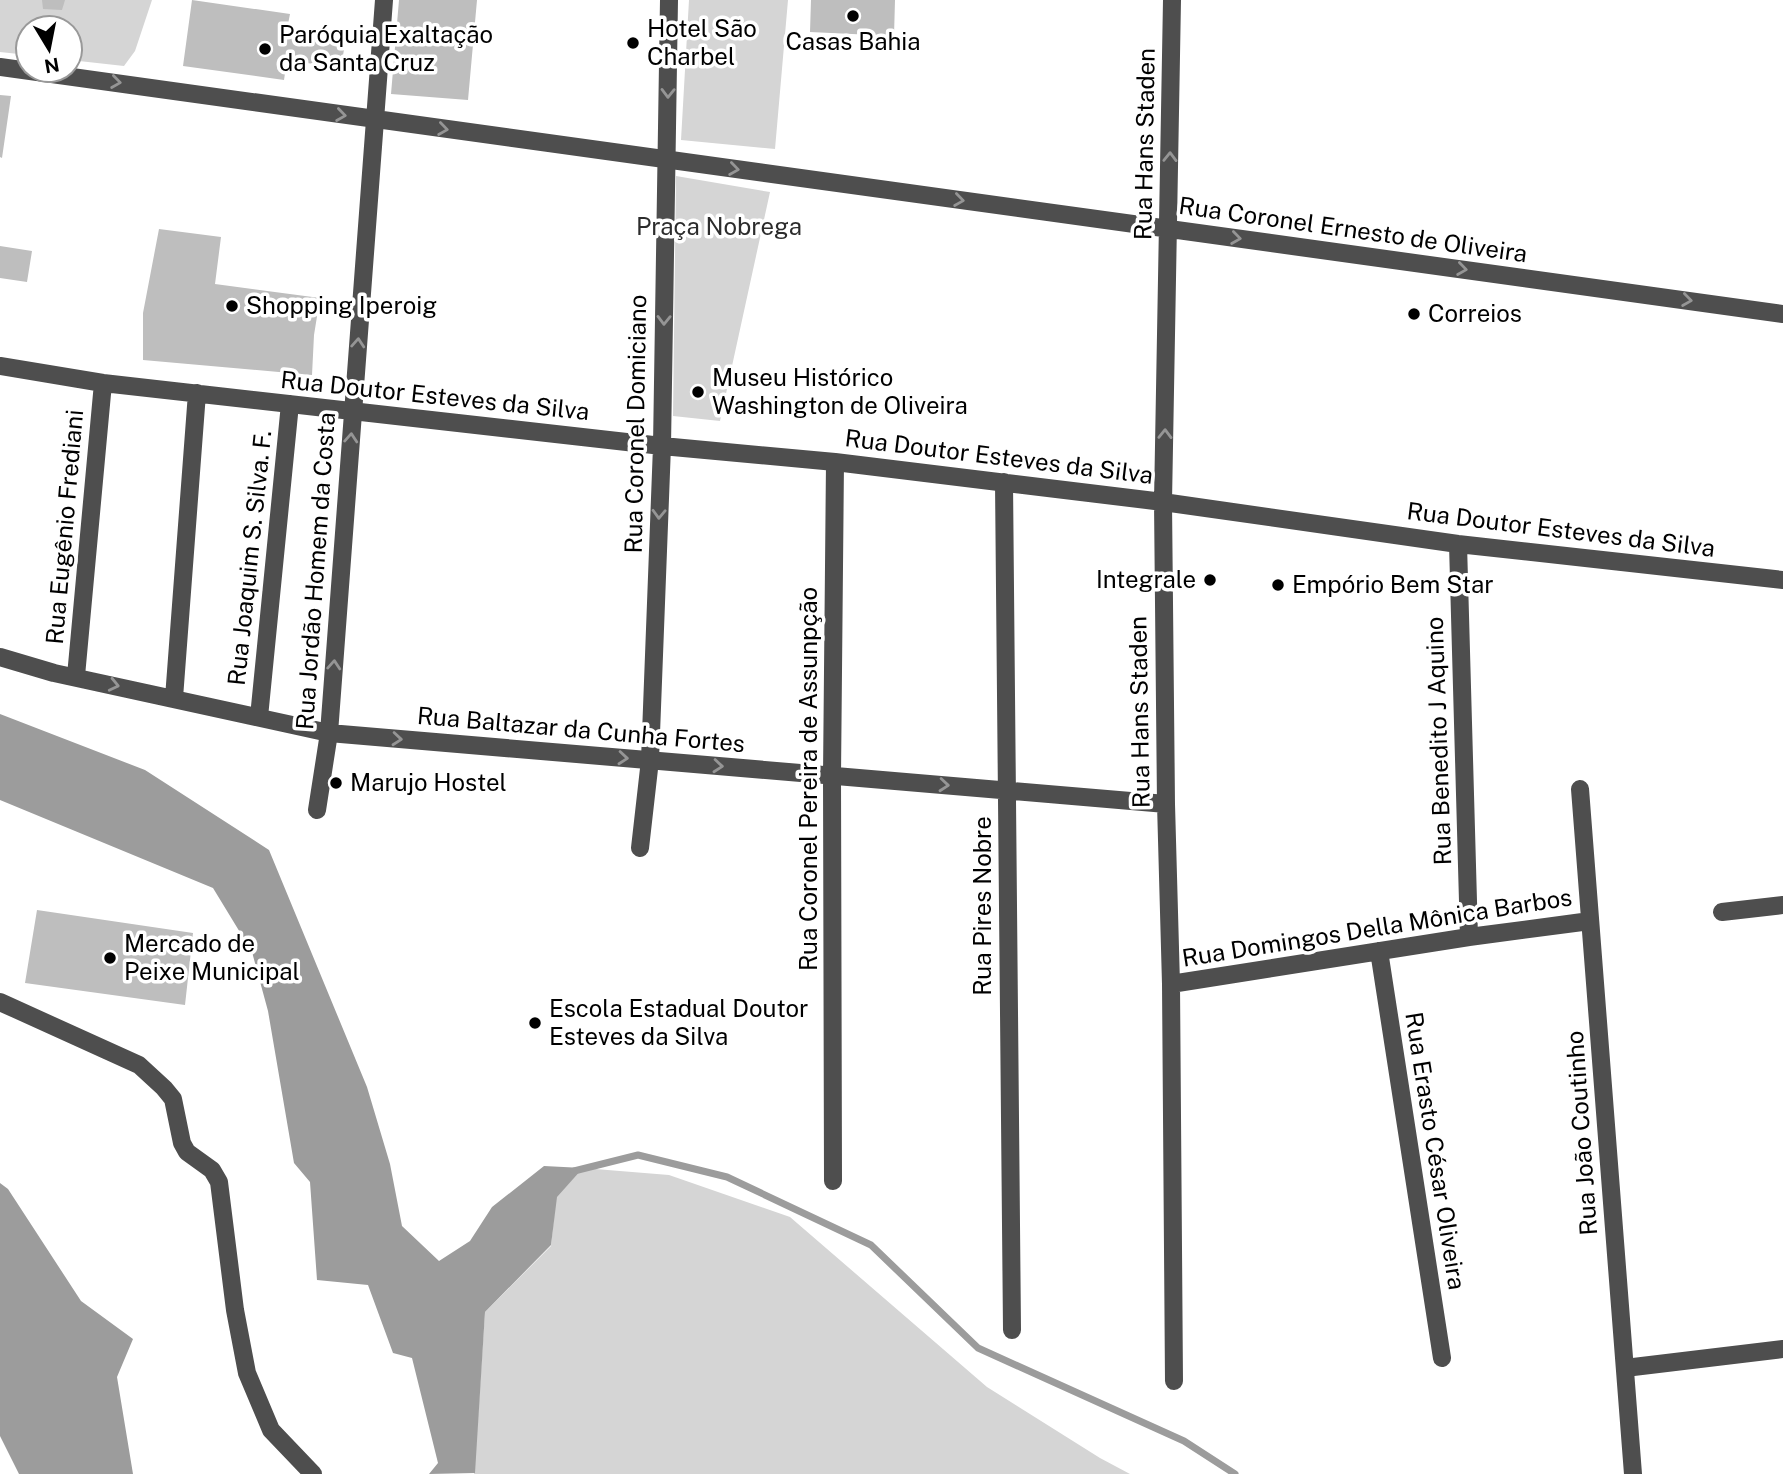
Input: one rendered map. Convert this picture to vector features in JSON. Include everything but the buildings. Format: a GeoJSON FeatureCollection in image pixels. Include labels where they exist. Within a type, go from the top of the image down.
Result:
{"type":"FeatureCollection","features":[{"type":"Feature","properties":{"kind":"street","name":"Rua Jordão Homem da Costa"},"geometry":{"type":"LineString","coordinates":[[317,810],[329,733],[384,0]]}},
{"type":"Feature","properties":{"kind":"street","name":"Rua Coronel Domiciano"},"geometry":{"type":"LineString","coordinates":[[640,848],[650,760],[662,446],[669,0]]}},
{"type":"Feature","properties":{"kind":"street","name":"Rua Hans Staden"},"geometry":{"type":"LineString","coordinates":[[1172,0],[1163,502],[1174,1381]]}},
{"type":"Feature","properties":{"kind":"street","name":"Rua Coronel Ernesto de Oliveira"},"geometry":{"type":"LineString","coordinates":[[0,67],[1783,314]]}},
{"type":"Feature","properties":{"kind":"street","name":"Rua Doutor Esteves da Silva"},"geometry":{"type":"LineString","coordinates":[[0,366],[103,383],[662,446],[835,462],[1163,502],[1458,544],[1783,580]]}},
{"type":"Feature","properties":{"kind":"street","name":"Rua Eugênio Frediani"},"geometry":{"type":"LineString","coordinates":[[76,676],[103,383]]}},
{"type":"Feature","properties":{"kind":"street"},"geometry":{"type":"LineString","coordinates":[[174,698],[197,393]]}},
{"type":"Feature","properties":{"kind":"street","name":"Rua Joaquim S. Silva. F."},"geometry":{"type":"LineString","coordinates":[[259,717],[290,404]]}},
{"type":"Feature","properties":{"kind":"street","name":"Rua Coronel Pereira de Assunpção"},"geometry":{"type":"LineString","coordinates":[[833,1181],[832,776],[835,462]]}},
{"type":"Feature","properties":{"kind":"street","name":"Rua Pires Nobre"},"geometry":{"type":"LineString","coordinates":[[1004,482],[1012,1330]]}},
{"type":"Feature","properties":{"kind":"street","name":"Rua Benedito J Aquino"},"geometry":{"type":"LineString","coordinates":[[1458,544],[1469,937]]}},
{"type":"Feature","properties":{"kind":"street","name":"Rua Baltazar da Cunha Fortes"},"geometry":{"type":"LineString","coordinates":[[0,657],[54,673],[329,733],[1166,804]]}},
{"type":"Feature","properties":{"kind":"street","name":"Rua João Coutinho"},"geometry":{"type":"LineString","coordinates":[[1580,789],[1633,1474]]}},
{"type":"Feature","properties":{"kind":"street"},"geometry":{"type":"LineString","coordinates":[[1722,912],[1783,905]]}},
{"type":"Feature","properties":{"kind":"street","name":"Rua Domingos Della Mônica Barbos"},"geometry":{"type":"LineString","coordinates":[[1171,984],[1469,937],[1590,921]]}},
{"type":"Feature","properties":{"kind":"street","name":"Rua Erasto César Oliveira"},"geometry":{"type":"LineString","coordinates":[[1380,951],[1442,1358]]}},
{"type":"Feature","properties":{"kind":"street"},"geometry":{"type":"LineString","coordinates":[[0,1002],[139,1065],[173,1099],[182,1143],[187,1152],[212,1170],[219,1182],[235,1310],[247,1373],[271,1430],[313,1474]]}},
{"type":"Feature","properties":{"kind":"street"},"geometry":{"type":"LineString","coordinates":[[1625,1368],[1783,1349]]}},
{"type":"Feature","properties":{"kind":"green space"},"geometry":{"type":"Polygon","coordinates":[[[0,0],[152,0],[135,51],[124,66],[84,62],[84,14],[14,14],[14,54],[0,52],[0,0]]]}},
{"type":"Feature","properties":{"kind":"green space"},"geometry":{"type":"Polygon","coordinates":[[[689,0],[788,0],[775,149],[681,140],[689,0]]]}},
{"type":"Feature","properties":{"kind":"green space","name":"Praça Nobrega"},"geometry":{"type":"Polygon","coordinates":[[[676,176],[770,192],[720,421],[673,416],[676,176]]]}},
{"type":"Feature","properties":{"kind":"green space"},"geometry":{"type":"Polygon","coordinates":[[[583,1168],[669,1175],[790,1217],[987,1387],[1130,1474],[474,1474],[485,1312],[551,1246],[556,1197],[583,1168]]]}},
{"type":"Feature","properties":{"kind":"shaded area"},"geometry":{"type":"Polygon","coordinates":[[[0,714],[145,770],[269,850],[367,1087],[390,1164],[402,1226],[439,1261],[470,1241],[492,1207],[544,1166],[583,1168],[557,1197],[551,1245],[485,1312],[475,1473],[429,1474],[438,1463],[412,1358],[393,1353],[368,1285],[317,1280],[310,1182],[294,1163],[268,1011],[252,952],[213,888],[0,800],[0,714]]]}},
{"type":"Feature","properties":{"kind":"shaded area"},"geometry":{"type":"Polygon","coordinates":[[[0,1183],[8,1189],[81,1301],[133,1339],[117,1377],[133,1474],[19,1474],[0,1436],[0,1183]]]}},
{"type":"Feature","properties":{"kind":"waterway"},"geometry":{"type":"LineString","coordinates":[[574,1171],[638,1155],[727,1177],[871,1245],[978,1348],[1184,1441],[1235,1474]]}},
{"type":"Feature","properties":{"kind":"place","name":"Casas Bahia"},"geometry":{"type":"Point","coordinates":[853,16]}},
{"type":"Feature","properties":{"kind":"place","name":"Hotel São Charbel"},"geometry":{"type":"Point","coordinates":[633,43]}},
{"type":"Feature","properties":{"kind":"place","name":"Paróquia Exaltação da Santa Cruz"},"geometry":{"type":"Point","coordinates":[265,49]}},
{"type":"Feature","properties":{"kind":"place","name":"Shopping Iperoig"},"geometry":{"type":"Point","coordinates":[232,306]}},
{"type":"Feature","properties":{"kind":"place","name":"Correios"},"geometry":{"type":"Point","coordinates":[1414,314]}},
{"type":"Feature","properties":{"kind":"place","name":"Museu Histórico Washington de Oliveira"},"geometry":{"type":"Point","coordinates":[698,392]}},
{"type":"Feature","properties":{"kind":"place","name":"Integrale"},"geometry":{"type":"Point","coordinates":[1210,580]}},
{"type":"Feature","properties":{"kind":"place","name":"Empório Bem Star"},"geometry":{"type":"Point","coordinates":[1278,585]}},
{"type":"Feature","properties":{"kind":"place","name":"Marujo Hostel"},"geometry":{"type":"Point","coordinates":[336,783]}},
{"type":"Feature","properties":{"kind":"place","name":"Mercado de Peixe Municipal"},"geometry":{"type":"Point","coordinates":[110,958]}},
{"type":"Feature","properties":{"kind":"place","name":"Escola Estadual Doutor Esteves da Silva"},"geometry":{"type":"Point","coordinates":[535,1023]}}]}
